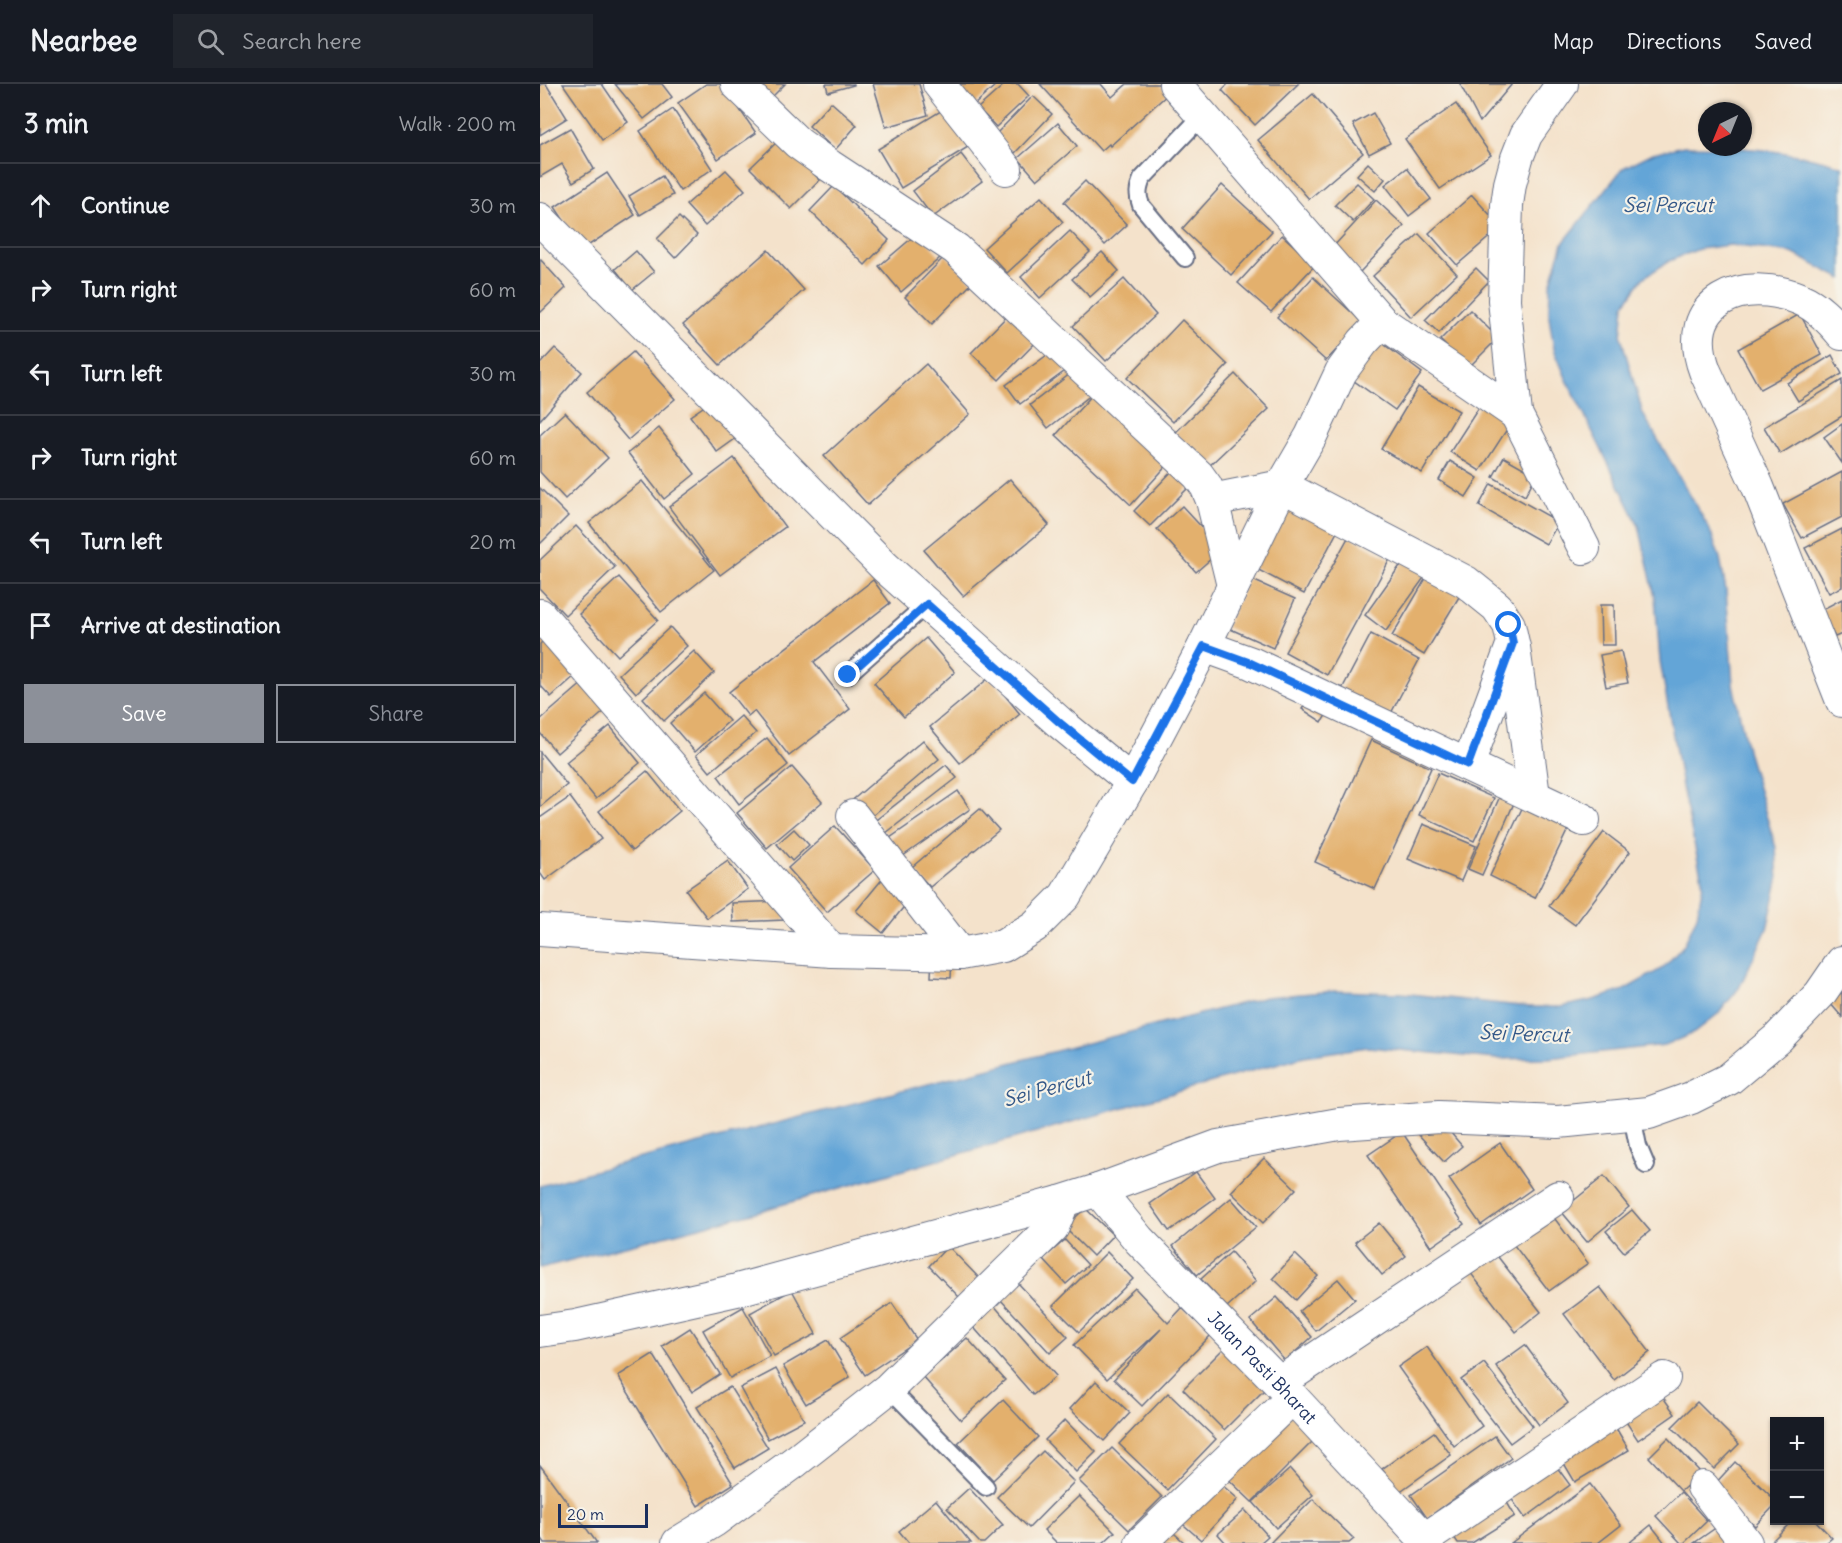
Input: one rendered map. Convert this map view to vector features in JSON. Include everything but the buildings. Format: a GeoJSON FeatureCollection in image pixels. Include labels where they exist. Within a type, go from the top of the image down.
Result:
{"type":"FeatureCollection","features":[{"type":"Feature","properties":{"kind":"street"},"geometry":{"type":"LineString","coordinates":[[737,84],[798,143],[956,249],[1198,475],[1212,500],[1233,586]]}},
{"type":"Feature","properties":{"kind":"street"},"geometry":{"type":"LineString","coordinates":[[939,84],[1006,169]]}},
{"type":"Feature","properties":{"kind":"street"},"geometry":{"type":"LineString","coordinates":[[1175,84],[1382,322],[1516,414]]}},
{"type":"Feature","properties":{"kind":"street"},"geometry":{"type":"LineString","coordinates":[[1562,84],[1526,135],[1516,158],[1507,205],[1504,300],[1516,414],[1543,463],[1584,549]]}},
{"type":"Feature","properties":{"kind":"street"},"geometry":{"type":"LineString","coordinates":[[540,219],[877,559],[1059,722],[1132,782]]}},
{"type":"Feature","properties":{"kind":"street"},"geometry":{"type":"LineString","coordinates":[[1842,334],[1825,316],[1801,299],[1769,291],[1746,290],[1726,295],[1712,307],[1703,320],[1698,336],[1699,355],[1705,371],[1758,488],[1842,701]]}},
{"type":"Feature","properties":{"kind":"street"},"geometry":{"type":"LineString","coordinates":[[540,930],[832,951],[960,954],[1003,946],[1035,926],[1065,896],[1132,782],[1204,646],[1341,372],[1363,342],[1382,322]]}},
{"type":"Feature","properties":{"kind":"street"},"geometry":{"type":"LineString","coordinates":[[1212,500],[1282,486],[1466,582],[1497,607],[1509,625],[1513,643],[1534,796]]}},
{"type":"Feature","properties":{"kind":"street"},"geometry":{"type":"LineString","coordinates":[[540,615],[832,951]]}},
{"type":"Feature","properties":{"kind":"street"},"geometry":{"type":"LineString","coordinates":[[1468,765],[1513,643]]}},
{"type":"Feature","properties":{"kind":"street"},"geometry":{"type":"LineString","coordinates":[[1204,646],[1251,663],[1584,820]]}},
{"type":"Feature","properties":{"kind":"street"},"geometry":{"type":"LineString","coordinates":[[854,816],[960,954]]}},
{"type":"Feature","properties":{"kind":"street"},"geometry":{"type":"LineString","coordinates":[[540,1331],[575,1326],[737,1290],[1060,1202],[1098,1191],[1218,1146],[1339,1124],[1439,1117],[1558,1122],[1649,1113],[1690,1098],[1729,1079],[1778,1038],[1820,993],[1842,962]]}},
{"type":"Feature","properties":{"kind":"street","name":"Jalan Pasti Bharat"},"geometry":{"type":"LineString","coordinates":[[1098,1191],[1139,1240],[1426,1541]]}},
{"type":"Feature","properties":{"kind":"street"},"geometry":{"type":"LineString","coordinates":[[1142,1543],[1285,1391],[1558,1197]]}},
{"type":"Feature","properties":{"kind":"street"},"geometry":{"type":"LineString","coordinates":[[678,1543],[722,1532],[796,1461],[889,1388],[1053,1227],[1060,1210],[1060,1202]]}},
{"type":"Feature","properties":{"kind":"street"},"geometry":{"type":"LineString","coordinates":[[1426,1541],[1664,1378]]}},
{"type":"Feature","properties":{"kind":"street"},"geometry":{"type":"LineString","coordinates":[[1703,1487],[1746,1543]]}},
{"type":"Feature","properties":{"kind":"lane"},"geometry":{"type":"LineString","coordinates":[[1185,258],[1141,205],[1138,188],[1142,179],[1202,116]]}},
{"type":"Feature","properties":{"kind":"lane"},"geometry":{"type":"LineString","coordinates":[[848,675],[927,604]]}},
{"type":"Feature","properties":{"kind":"lane"},"geometry":{"type":"LineString","coordinates":[[1632,1116],[1638,1146],[1646,1165]]}},
{"type":"Feature","properties":{"kind":"lane"},"geometry":{"type":"LineString","coordinates":[[889,1388],[986,1487]]}},
{"type":"Feature","properties":{"kind":"water","name":"Sei Percut"},"geometry":{"type":"Polygon","coordinates":[[[1684,146],[1698,146],[1698,156],[1752,156],[1752,149],[1803,156],[1842,166],[1842,279],[1792,253],[1730,245],[1699,249],[1669,261],[1643,278],[1624,305],[1621,337],[1643,414],[1709,528],[1720,558],[1726,590],[1733,684],[1748,754],[1776,848],[1778,881],[1767,929],[1739,988],[1719,1013],[1694,1033],[1665,1045],[1548,1058],[1496,1059],[1368,1047],[1304,1056],[742,1216],[540,1268],[540,1186],[626,1162],[1266,997],[1335,991],[1401,993],[1529,1007],[1561,1007],[1624,990],[1663,968],[1684,945],[1697,916],[1703,884],[1683,792],[1660,661],[1655,597],[1639,526],[1566,378],[1554,349],[1549,317],[1550,285],[1563,243],[1623,168],[1653,153],[1684,146]]]}},
{"type":"Feature","properties":{"kind":"route"},"geometry":{"type":"LineString","coordinates":[[848,675],[927,604],[1059,722],[1132,782],[1204,646],[1251,663],[1468,765],[1513,643],[1509,625]]}}]}
